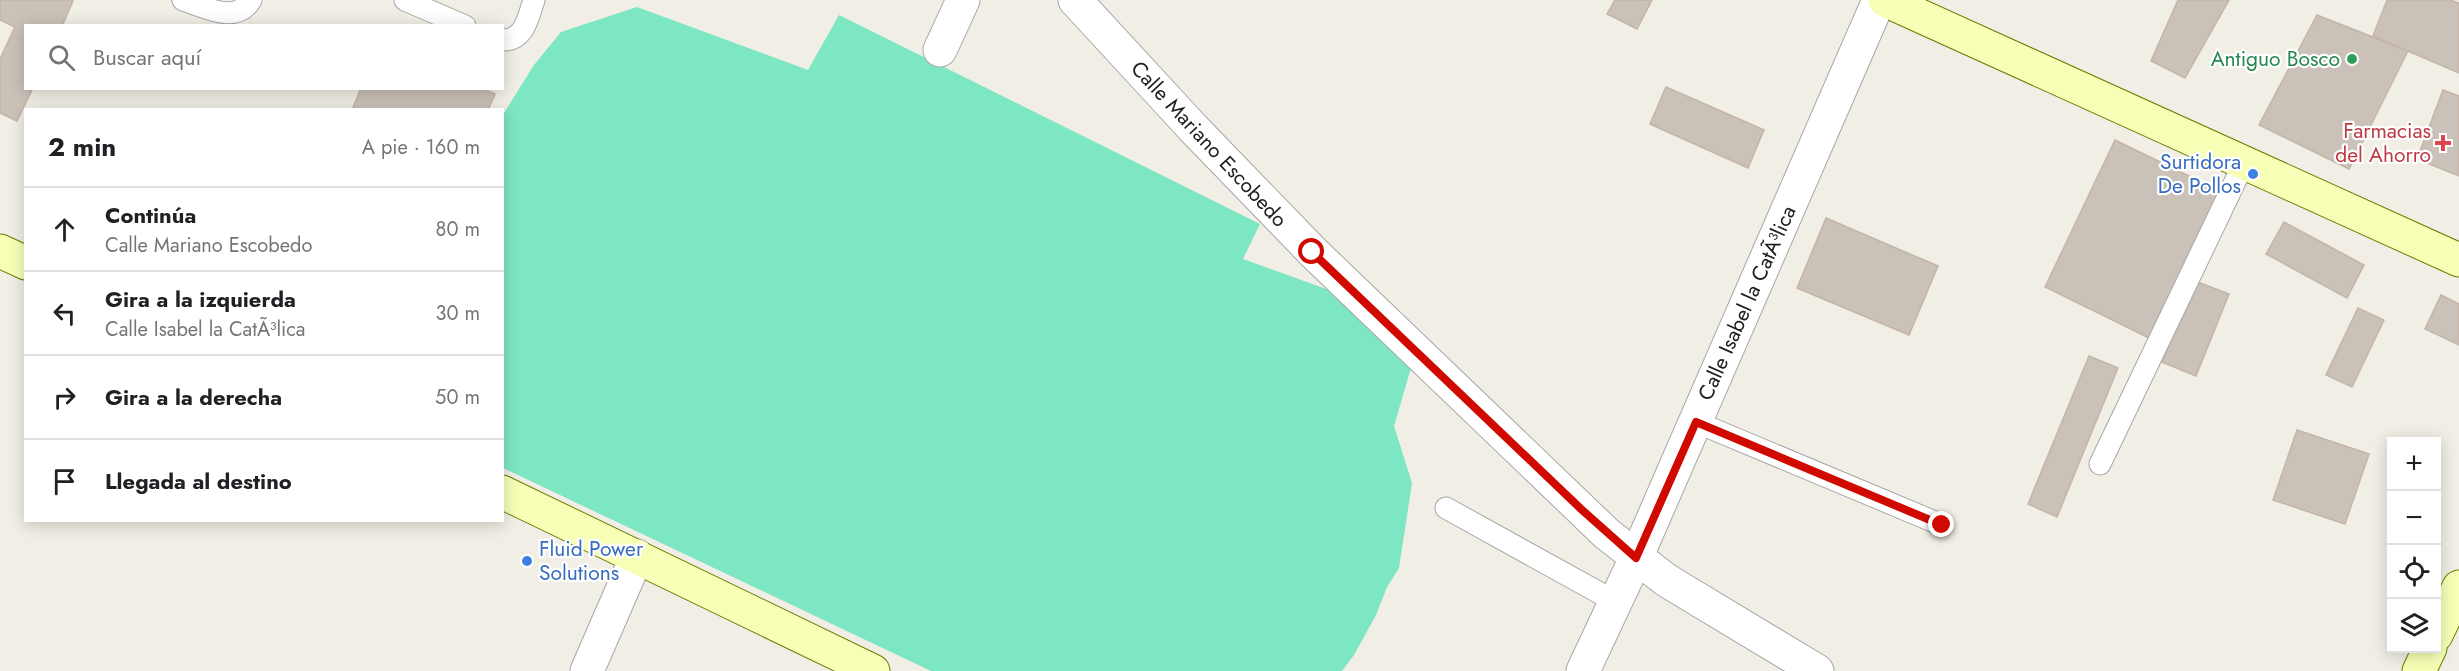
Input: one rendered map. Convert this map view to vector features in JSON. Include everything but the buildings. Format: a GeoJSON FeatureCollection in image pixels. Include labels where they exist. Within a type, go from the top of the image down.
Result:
{"type":"FeatureCollection","features":[{"type":"Feature","properties":{"kind":"main road"},"geometry":{"type":"LineString","coordinates":[[1885,0],[2459,260]]}},
{"type":"Feature","properties":{"kind":"main road"},"geometry":{"type":"LineString","coordinates":[[0,251],[24,262]]}},
{"type":"Feature","properties":{"kind":"main road"},"geometry":{"type":"LineString","coordinates":[[504,493],[873,671]]}},
{"type":"Feature","properties":{"kind":"main road"},"geometry":{"type":"LineString","coordinates":[[2441,625],[2459,587]]}},
{"type":"Feature","properties":{"kind":"main road"},"geometry":{"type":"LineString","coordinates":[[2420,671],[2428,653]]}},
{"type":"Feature","properties":{"kind":"street"},"geometry":{"type":"LineString","coordinates":[[940,50],[963,0]]}},
{"type":"Feature","properties":{"kind":"street","name":"Calle Mariano Escobedo"},"geometry":{"type":"LineString","coordinates":[[1075,0],[1312,252],[1581,509],[1636,558],[1704,604],[1817,671]]}},
{"type":"Feature","properties":{"kind":"street","name":"Calle Isabel la CatÃ³lica"},"geometry":{"type":"LineString","coordinates":[[1583,671],[1696,422],[1879,0]]}},
{"type":"Feature","properties":{"kind":"street"},"geometry":{"type":"LineString","coordinates":[[587,671],[637,556]]}},
{"type":"Feature","properties":{"kind":"lane"},"geometry":{"type":"LineString","coordinates":[[183,0],[224,14],[233,14],[242,10],[251,0]]}},
{"type":"Feature","properties":{"kind":"lane"},"geometry":{"type":"LineString","coordinates":[[405,0],[460,24]]}},
{"type":"Feature","properties":{"kind":"lane"},"geometry":{"type":"LineString","coordinates":[[504,40],[517,37],[524,30],[534,0]]}},
{"type":"Feature","properties":{"kind":"lane"},"geometry":{"type":"LineString","coordinates":[[2100,464],[2244,163]]}},
{"type":"Feature","properties":{"kind":"lane"},"geometry":{"type":"LineString","coordinates":[[1696,422],[1942,525]]}},
{"type":"Feature","properties":{"kind":"lane"},"geometry":{"type":"LineString","coordinates":[[1446,508],[1616,602]]}},
{"type":"Feature","properties":{"kind":"green space"},"geometry":{"type":"Polygon","coordinates":[[[637,7],[808,70],[839,15],[1260,224],[1243,259],[1340,294],[1411,368],[1394,426],[1412,483],[1399,568],[1387,587],[1376,615],[1354,655],[1342,671],[931,671],[504,468],[504,113],[534,65],[561,32],[637,7]]]}},
{"type":"Feature","properties":{"kind":"place","name":"Antiguo Bosco"},"geometry":{"type":"Point","coordinates":[2352,59]}},
{"type":"Feature","properties":{"kind":"place","name":"Farmacias del Ahorro"},"geometry":{"type":"Point","coordinates":[2443,143]}},
{"type":"Feature","properties":{"kind":"place","name":"Surtidora De Pollos"},"geometry":{"type":"Point","coordinates":[2253,174]}},
{"type":"Feature","properties":{"kind":"place","name":"Fluid Power Solutions"},"geometry":{"type":"Point","coordinates":[527,561]}},
{"type":"Feature","properties":{"kind":"route"},"geometry":{"type":"LineString","coordinates":[[1312,252],[1607,534],[1636,558],[1696,422],[1942,525]]}}]}
